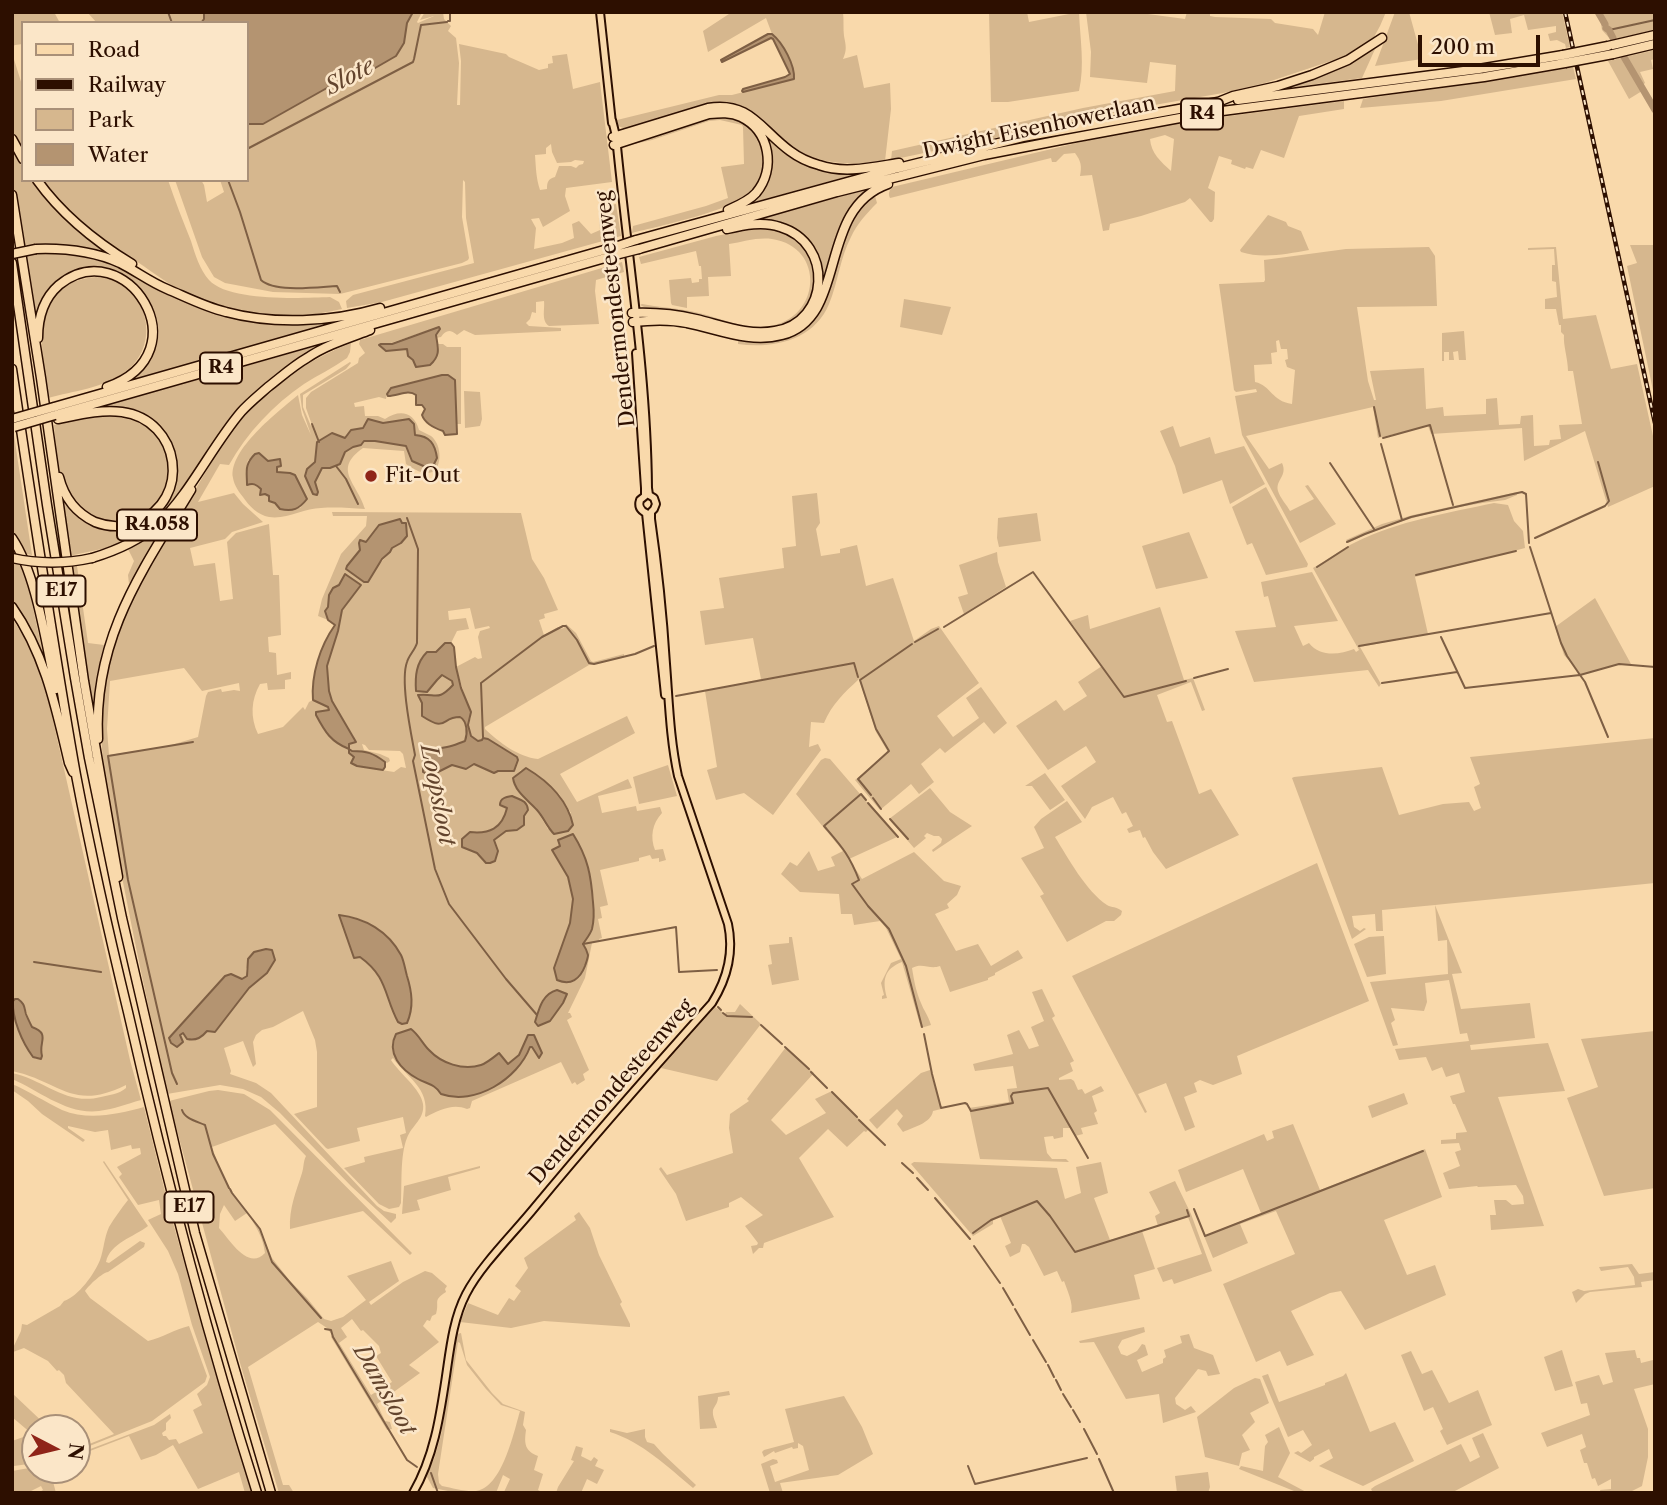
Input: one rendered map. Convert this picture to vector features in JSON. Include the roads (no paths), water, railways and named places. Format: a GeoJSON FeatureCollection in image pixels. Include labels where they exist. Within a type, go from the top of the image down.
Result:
{"type":"FeatureCollection","features":[{"type":"Feature","properties":{"kind":"highway","name":"R4"},"geometry":{"type":"LineString","coordinates":[[1610,50],[1655,35]]}},
{"type":"Feature","properties":{"kind":"highway"},"geometry":{"type":"LineString","coordinates":[[1218,102],[1321,71],[1348,60],[1382,38]]}},
{"type":"Feature","properties":{"kind":"highway","name":"R4"},"geometry":{"type":"LineString","coordinates":[[1218,102],[1564,59],[1655,44]]}},
{"type":"Feature","properties":{"kind":"highway","name":"Dwight Eisenhowerlaan"},"geometry":{"type":"LineString","coordinates":[[881,177],[904,179],[908,174],[984,156],[1167,119],[1484,77],[1564,59]]}},
{"type":"Feature","properties":{"kind":"highway","name":"Dwight Eisenhowerlaan"},"geometry":{"type":"LineString","coordinates":[[881,177],[897,165],[930,156],[940,158],[1023,137],[1218,102]]}},
{"type":"Feature","properties":{"kind":"highway"},"geometry":{"type":"LineString","coordinates":[[615,140],[708,108],[738,109],[753,117],[789,150],[806,161],[881,177],[848,218],[820,303],[806,322],[793,331],[776,337],[760,338],[672,321],[635,318]]}},
{"type":"Feature","properties":{"kind":"highway"},"geometry":{"type":"LineString","coordinates":[[615,140],[722,112],[734,114],[750,122],[761,134],[769,157],[760,187],[749,199],[730,209],[707,216],[701,222]]}},
{"type":"Feature","properties":{"kind":"highway"},"geometry":{"type":"LineString","coordinates":[[12,139],[21,155]]}},
{"type":"Feature","properties":{"kind":"highway","name":"R4"},"geometry":{"type":"LineString","coordinates":[[637,245],[701,222],[881,177]]}},
{"type":"Feature","properties":{"kind":"highway","name":"R4"},"geometry":{"type":"LineString","coordinates":[[13,424],[54,414],[89,397],[404,307],[637,245],[694,233],[881,177]]}},
{"type":"Feature","properties":{"kind":"highway"},"geometry":{"type":"LineString","coordinates":[[39,182],[70,218],[93,237],[173,291]]}},
{"type":"Feature","properties":{"kind":"highway"},"geometry":{"type":"LineString","coordinates":[[12,195],[84,681],[118,872],[122,918]]}},
{"type":"Feature","properties":{"kind":"highway"},"geometry":{"type":"LineString","coordinates":[[635,318],[673,314],[744,331],[763,332],[783,330],[795,323],[814,302],[819,281],[814,256],[802,239],[787,229],[754,224],[700,235],[694,233]]}},
{"type":"Feature","properties":{"kind":"highway"},"geometry":{"type":"LineString","coordinates":[[12,254],[36,249],[62,248],[103,257],[200,303],[259,319],[320,319],[380,308],[404,307]]}},
{"type":"Feature","properties":{"kind":"highway","name":"R4"},"geometry":{"type":"LineString","coordinates":[[13,424],[387,320],[618,250]]}},
{"type":"Feature","properties":{"kind":"highway","name":"E17"},"geometry":{"type":"LineString","coordinates":[[12,263],[75,678],[122,918],[195,1233],[271,1493]]}},
{"type":"Feature","properties":{"kind":"highway"},"geometry":{"type":"LineString","coordinates":[[41,378],[38,322],[44,304],[53,290],[63,282],[83,274],[101,273],[118,277],[134,288],[146,304],[151,319],[152,337],[148,352],[137,369],[89,397]]}},
{"type":"Feature","properties":{"kind":"highway"},"geometry":{"type":"LineString","coordinates":[[98,759],[101,679],[113,634],[135,584],[211,453],[243,410],[287,371],[341,341],[384,326],[387,320]]}},
{"type":"Feature","properties":{"kind":"highway","name":"E17"},"geometry":{"type":"LineString","coordinates":[[12,369],[77,777],[112,946],[178,1222],[257,1493]]}},
{"type":"Feature","properties":{"kind":"highway"},"geometry":{"type":"LineString","coordinates":[[50,449],[60,482],[71,503],[83,515],[105,525],[129,525],[148,517],[162,503],[171,486],[173,466],[168,446],[163,436],[147,421],[113,411],[79,415],[54,414]]}},
{"type":"Feature","properties":{"kind":"highway","name":"R4.058"},"geometry":{"type":"LineString","coordinates":[[12,558],[55,563],[92,558],[134,541],[157,524],[211,453]]}},
{"type":"Feature","properties":{"kind":"highway"},"geometry":{"type":"LineString","coordinates":[[12,538],[21,553],[31,581],[61,711],[68,723]]}},
{"type":"Feature","properties":{"kind":"highway"},"geometry":{"type":"LineString","coordinates":[[12,607],[41,661],[53,695],[69,763],[77,777]]}},
{"type":"Feature","properties":{"kind":"main road","name":"Dendermondesteenweg"},"geometry":{"type":"LineString","coordinates":[[600,12],[644,394],[647,496]]}},
{"type":"Feature","properties":{"kind":"main road","name":"Dendermondesteenweg"},"geometry":{"type":"LineString","coordinates":[[647,496],[654,498],[656,504],[654,509],[648,512],[639,506],[640,500],[647,496]]}},
{"type":"Feature","properties":{"kind":"main road","name":"Dendermondesteenweg"},"geometry":{"type":"LineString","coordinates":[[413,1493],[434,1443],[449,1350],[458,1312],[466,1294],[478,1276],[609,1120],[712,1003],[726,974],[731,946],[728,924],[678,776],[673,751],[664,641],[648,512]]}},
{"type":"Feature","properties":{"kind":"water"},"geometry":{"type":"Polygon","coordinates":[[[204,12],[413,12],[407,23],[404,43],[396,56],[363,75],[334,84],[263,124],[248,124],[248,21],[202,21],[204,12]]]}},
{"type":"Feature","properties":{"kind":"water"},"geometry":{"type":"Polygon","coordinates":[[[772,34],[784,49],[793,67],[794,79],[743,92],[743,89],[790,74],[771,38],[722,62],[721,60],[772,34]]]}},
{"type":"Feature","properties":{"kind":"water"},"geometry":{"type":"Polygon","coordinates":[[[439,327],[436,335],[437,355],[430,365],[416,367],[408,356],[407,349],[386,351],[379,345],[392,344],[439,327]]]}},
{"type":"Feature","properties":{"kind":"water"},"geometry":{"type":"Polygon","coordinates":[[[448,375],[455,380],[457,434],[445,435],[443,431],[428,423],[422,415],[425,409],[422,405],[416,405],[416,395],[387,394],[391,388],[448,375]]]}},
{"type":"Feature","properties":{"kind":"water"},"geometry":{"type":"Polygon","coordinates":[[[368,419],[383,423],[409,419],[414,424],[415,435],[428,439],[433,445],[437,458],[435,465],[428,468],[412,461],[406,446],[364,441],[345,452],[340,464],[322,468],[315,482],[317,495],[313,494],[305,476],[307,469],[315,462],[317,442],[332,433],[345,438],[351,430],[363,428],[368,419]]]}},
{"type":"Feature","properties":{"kind":"water"},"geometry":{"type":"Polygon","coordinates":[[[259,453],[268,461],[280,459],[281,466],[277,467],[277,472],[295,475],[307,499],[301,505],[292,510],[280,509],[269,501],[269,496],[260,495],[261,489],[258,486],[247,485],[248,465],[251,458],[259,453]]]}},
{"type":"Feature","properties":{"kind":"water"},"geometry":{"type":"Polygon","coordinates":[[[400,519],[402,523],[406,523],[407,536],[382,559],[368,582],[346,569],[360,550],[360,540],[366,542],[379,525],[400,519]]]}},
{"type":"Feature","properties":{"kind":"water"},"geometry":{"type":"Polygon","coordinates":[[[345,574],[361,585],[342,610],[327,666],[332,701],[356,742],[349,744],[349,749],[329,736],[316,715],[316,712],[329,710],[328,707],[313,700],[313,681],[318,661],[335,625],[328,620],[325,611],[329,595],[345,574]]]}},
{"type":"Feature","properties":{"kind":"water"},"geometry":{"type":"Polygon","coordinates":[[[445,643],[451,643],[454,647],[461,688],[471,712],[468,725],[471,736],[478,741],[488,739],[517,757],[514,771],[494,773],[474,764],[466,769],[452,765],[430,776],[423,772],[427,750],[454,745],[466,738],[465,724],[460,717],[440,724],[422,716],[422,703],[418,695],[440,695],[453,685],[452,681],[442,675],[427,692],[416,691],[416,675],[420,661],[427,652],[436,652],[445,643]]]}},
{"type":"Feature","properties":{"kind":"water"},"geometry":{"type":"Polygon","coordinates":[[[349,749],[373,755],[385,762],[385,767],[383,770],[351,763],[354,757],[349,753],[349,749]]]}},
{"type":"Feature","properties":{"kind":"water"},"geometry":{"type":"Polygon","coordinates":[[[526,768],[549,785],[561,799],[573,825],[568,831],[554,834],[537,810],[516,788],[513,778],[526,768]]]}},
{"type":"Feature","properties":{"kind":"water"},"geometry":{"type":"Polygon","coordinates":[[[512,796],[526,804],[528,810],[524,816],[524,825],[517,830],[506,831],[494,840],[498,851],[495,861],[486,863],[477,853],[462,847],[462,839],[470,832],[494,829],[502,821],[507,808],[500,805],[501,801],[512,796]]]}},
{"type":"Feature","properties":{"kind":"water"},"geometry":{"type":"Polygon","coordinates":[[[573,834],[588,867],[594,916],[592,929],[583,944],[588,955],[585,966],[578,978],[567,982],[557,980],[554,968],[570,923],[573,899],[568,877],[552,850],[560,846],[558,840],[573,834]]]}},
{"type":"Feature","properties":{"kind":"water"},"geometry":{"type":"Polygon","coordinates":[[[339,915],[358,919],[375,927],[396,947],[403,960],[411,994],[411,1011],[407,1023],[398,1022],[376,972],[360,957],[354,958],[339,915]]]}},
{"type":"Feature","properties":{"kind":"water"},"geometry":{"type":"Polygon","coordinates":[[[272,950],[275,960],[267,973],[249,988],[215,1032],[207,1031],[194,1039],[187,1039],[183,1033],[180,1035],[183,1042],[177,1047],[171,1043],[169,1038],[225,976],[231,974],[242,979],[247,976],[248,959],[254,952],[272,950]]]}},
{"type":"Feature","properties":{"kind":"water"},"geometry":{"type":"Polygon","coordinates":[[[557,990],[567,994],[563,1003],[550,1021],[538,1026],[535,1022],[542,1003],[548,995],[557,990]]]}},
{"type":"Feature","properties":{"kind":"water"},"geometry":{"type":"Polygon","coordinates":[[[15,999],[22,1002],[32,1027],[41,1033],[41,1059],[33,1057],[22,1037],[14,1015],[15,999]]]}},
{"type":"Feature","properties":{"kind":"water"},"geometry":{"type":"Polygon","coordinates":[[[411,1029],[434,1055],[460,1066],[481,1065],[499,1053],[508,1064],[519,1055],[528,1035],[534,1035],[542,1053],[539,1058],[530,1047],[516,1070],[494,1087],[481,1093],[454,1097],[441,1094],[433,1086],[406,1071],[397,1060],[393,1048],[396,1034],[411,1029]]]}},
{"type":"Feature","properties":{"kind":"waterway","name":"Loopsloot"},"geometry":{"type":"LineString","coordinates":[[168,12],[171,21]]}},
{"type":"Feature","properties":{"kind":"waterway","name":"Slote"},"geometry":{"type":"LineString","coordinates":[[448,21],[450,12]]}},
{"type":"Feature","properties":{"kind":"waterway"},"geometry":{"type":"LineString","coordinates":[[1598,12],[1605,24]]}},
{"type":"Feature","properties":{"kind":"waterway"},"geometry":{"type":"LineString","coordinates":[[1609,30],[1655,20]]}},
{"type":"Feature","properties":{"kind":"waterway","name":"Slote"},"geometry":{"type":"LineString","coordinates":[[248,148],[413,62],[421,25],[447,22]]}},
{"type":"Feature","properties":{"kind":"waterway"},"geometry":{"type":"LineString","coordinates":[[1606,28],[1613,38]]}},
{"type":"Feature","properties":{"kind":"waterway"},"geometry":{"type":"LineString","coordinates":[[1624,57],[1655,110]]}},
{"type":"Feature","properties":{"kind":"waterway","name":"Loopsloot"},"geometry":{"type":"LineString","coordinates":[[229,182],[261,280],[286,288],[337,286],[340,292]]}},
{"type":"Feature","properties":{"kind":"waterway"},"geometry":{"type":"LineString","coordinates":[[1374,407],[1380,436]]}},
{"type":"Feature","properties":{"kind":"waterway","name":"Loopsloot"},"geometry":{"type":"LineString","coordinates":[[312,424],[319,442]]}},
{"type":"Feature","properties":{"kind":"waterway"},"geometry":{"type":"LineString","coordinates":[[1383,438],[1430,425],[1453,505]]}},
{"type":"Feature","properties":{"kind":"waterway"},"geometry":{"type":"LineString","coordinates":[[1381,444],[1402,520]]}},
{"type":"Feature","properties":{"kind":"waterway"},"geometry":{"type":"LineString","coordinates":[[1535,538],[1605,506],[1609,501],[1598,462]]}},
{"type":"Feature","properties":{"kind":"waterway"},"geometry":{"type":"LineString","coordinates":[[1330,463],[1374,529]]}},
{"type":"Feature","properties":{"kind":"waterway","name":"Loopsloot"},"geometry":{"type":"LineString","coordinates":[[336,466],[346,479],[358,504]]}},
{"type":"Feature","properties":{"kind":"waterway"},"geometry":{"type":"LineString","coordinates":[[1347,542],[1411,517],[1522,492],[1526,494],[1529,543]]}},
{"type":"Feature","properties":{"kind":"waterway","name":"Loopsloot"},"geometry":{"type":"LineString","coordinates":[[407,518],[418,549],[417,643],[407,662],[405,694],[415,755],[413,761],[435,869],[449,904],[537,1015]]}},
{"type":"Feature","properties":{"kind":"waterway"},"geometry":{"type":"LineString","coordinates":[[1317,567],[1348,547]]}},
{"type":"Feature","properties":{"kind":"waterway"},"geometry":{"type":"LineString","coordinates":[[1530,547],[1561,643],[1580,675],[1619,664],[1655,667]]}},
{"type":"Feature","properties":{"kind":"waterway"},"geometry":{"type":"LineString","coordinates":[[1416,575],[1516,551]]}},
{"type":"Feature","properties":{"kind":"waterway"},"geometry":{"type":"LineString","coordinates":[[944,627],[1033,572],[1124,697],[1186,681]]}},
{"type":"Feature","properties":{"kind":"waterway"},"geometry":{"type":"LineString","coordinates":[[1359,646],[1551,613]]}},
{"type":"Feature","properties":{"kind":"waterway"},"geometry":{"type":"LineString","coordinates":[[483,737],[481,683],[542,637],[566,626],[589,663],[594,664],[635,654],[654,646]]}},
{"type":"Feature","properties":{"kind":"waterway"},"geometry":{"type":"LineString","coordinates":[[915,642],[938,629]]}},
{"type":"Feature","properties":{"kind":"waterway"},"geometry":{"type":"LineString","coordinates":[[1441,637],[1465,688],[1580,675],[1608,737]]}},
{"type":"Feature","properties":{"kind":"waterway"},"geometry":{"type":"LineString","coordinates":[[871,795],[858,779],[889,751],[876,729],[860,680],[912,644]]}},
{"type":"Feature","properties":{"kind":"waterway"},"geometry":{"type":"LineString","coordinates":[[676,696],[854,663],[858,677]]}},
{"type":"Feature","properties":{"kind":"waterway"},"geometry":{"type":"LineString","coordinates":[[1194,678],[1228,669]]}},
{"type":"Feature","properties":{"kind":"waterway"},"geometry":{"type":"LineString","coordinates":[[1382,683],[1457,672]]}},
{"type":"Feature","properties":{"kind":"waterway"},"geometry":{"type":"LineString","coordinates":[[177,1084],[172,1073],[128,880],[108,756],[193,742]]}},
{"type":"Feature","properties":{"kind":"waterway"},"geometry":{"type":"LineString","coordinates":[[866,800],[861,794],[824,826],[852,863],[859,880],[852,884],[889,929],[906,966],[922,1027]]}},
{"type":"Feature","properties":{"kind":"waterway"},"geometry":{"type":"LineString","coordinates":[[873,798],[881,809]]}},
{"type":"Feature","properties":{"kind":"waterway"},"geometry":{"type":"LineString","coordinates":[[868,803],[898,837]]}},
{"type":"Feature","properties":{"kind":"waterway"},"geometry":{"type":"LineString","coordinates":[[890,819],[908,839]]}},
{"type":"Feature","properties":{"kind":"waterway","name":"Loopsloot"},"geometry":{"type":"LineString","coordinates":[[583,944],[676,927],[679,972],[717,970]]}},
{"type":"Feature","properties":{"kind":"waterway","name":"Damsloot"},"geometry":{"type":"LineString","coordinates":[[34,962],[101,972]]}},
{"type":"Feature","properties":{"kind":"waterway","name":"Loopsloot"},"geometry":{"type":"LineString","coordinates":[[718,1007],[721,1010]]}},
{"type":"Feature","properties":{"kind":"waterway","name":"Loopsloot"},"geometry":{"type":"LineString","coordinates":[[723,1013],[727,1016],[752,1017]]}},
{"type":"Feature","properties":{"kind":"waterway","name":"Loopsloot"},"geometry":{"type":"LineString","coordinates":[[761,1025],[782,1044]]}},
{"type":"Feature","properties":{"kind":"waterway"},"geometry":{"type":"LineString","coordinates":[[924,1034],[941,1108],[965,1103],[971,1111],[1013,1103],[1013,1093],[1048,1088],[1088,1158]]}},
{"type":"Feature","properties":{"kind":"waterway","name":"Loopsloot"},"geometry":{"type":"LineString","coordinates":[[785,1047],[809,1069]]}},
{"type":"Feature","properties":{"kind":"waterway","name":"Loopsloot"},"geometry":{"type":"LineString","coordinates":[[811,1072],[827,1088]]}},
{"type":"Feature","properties":{"kind":"waterway","name":"Loopsloot"},"geometry":{"type":"LineString","coordinates":[[832,1092],[857,1117]]}},
{"type":"Feature","properties":{"kind":"waterway","name":"Damsloot"},"geometry":{"type":"LineString","coordinates":[[182,1110],[188,1118],[205,1125],[213,1154],[229,1188]]}},
{"type":"Feature","properties":{"kind":"waterway","name":"Loopsloot"},"geometry":{"type":"LineString","coordinates":[[859,1120],[885,1145]]}},
{"type":"Feature","properties":{"kind":"waterway"},"geometry":{"type":"LineString","coordinates":[[1194,1209],[1205,1236],[1423,1151]]}},
{"type":"Feature","properties":{"kind":"waterway","name":"Loopsloot"},"geometry":{"type":"LineString","coordinates":[[902,1163],[913,1173]]}},
{"type":"Feature","properties":{"kind":"waterway","name":"Loopsloot"},"geometry":{"type":"LineString","coordinates":[[917,1178],[928,1190]]}},
{"type":"Feature","properties":{"kind":"waterway","name":"Damsloot"},"geometry":{"type":"LineString","coordinates":[[230,1189],[260,1229],[272,1262],[321,1318]]}},
{"type":"Feature","properties":{"kind":"waterway","name":"Loopsloot"},"geometry":{"type":"LineString","coordinates":[[935,1198],[970,1239]]}},
{"type":"Feature","properties":{"kind":"waterway"},"geometry":{"type":"LineString","coordinates":[[973,1233],[991,1220],[1037,1201],[1075,1252],[1189,1216],[1187,1210]]}},
{"type":"Feature","properties":{"kind":"waterway","name":"Loopsloot"},"geometry":{"type":"LineString","coordinates":[[974,1246],[1000,1283]]}},
{"type":"Feature","properties":{"kind":"waterway","name":"Loopsloot"},"geometry":{"type":"LineString","coordinates":[[1003,1288],[1013,1305]]}},
{"type":"Feature","properties":{"kind":"waterway","name":"Loopsloot"},"geometry":{"type":"LineString","coordinates":[[1015,1309],[1030,1335]]}},
{"type":"Feature","properties":{"kind":"waterway","name":"Damsloot"},"geometry":{"type":"LineString","coordinates":[[325,1329],[331,1330],[407,1460],[417,1467]]}},
{"type":"Feature","properties":{"kind":"waterway","name":"Loopsloot"},"geometry":{"type":"LineString","coordinates":[[1033,1340],[1046,1362]]}},
{"type":"Feature","properties":{"kind":"waterway","name":"Loopsloot"},"geometry":{"type":"LineString","coordinates":[[1048,1365],[1054,1377]]}},
{"type":"Feature","properties":{"kind":"waterway","name":"Loopsloot"},"geometry":{"type":"LineString","coordinates":[[1056,1380],[1061,1390]]}},
{"type":"Feature","properties":{"kind":"waterway","name":"Loopsloot"},"geometry":{"type":"LineString","coordinates":[[1063,1394],[1071,1407]]}},
{"type":"Feature","properties":{"kind":"waterway","name":"Loopsloot"},"geometry":{"type":"LineString","coordinates":[[1073,1410],[1080,1422]]}},
{"type":"Feature","properties":{"kind":"waterway","name":"Loopsloot"},"geometry":{"type":"LineString","coordinates":[[1084,1429],[1097,1454]]}},
{"type":"Feature","properties":{"kind":"waterway"},"geometry":{"type":"LineString","coordinates":[[968,1466],[975,1484],[1087,1458]]}},
{"type":"Feature","properties":{"kind":"waterway","name":"Loopsloot"},"geometry":{"type":"LineString","coordinates":[[1099,1459],[1114,1493]]}},
{"type":"Feature","properties":{"kind":"waterway","name":"Damsloot"},"geometry":{"type":"LineString","coordinates":[[431,1473],[438,1493]]}},
{"type":"Feature","properties":{"kind":"railway"},"geometry":{"type":"LineString","coordinates":[[1565,12],[1655,423]]}},
{"type":"Feature","properties":{"kind":"place","name":"Fit-Out"},"geometry":{"type":"Point","coordinates":[371,476]}}]}
